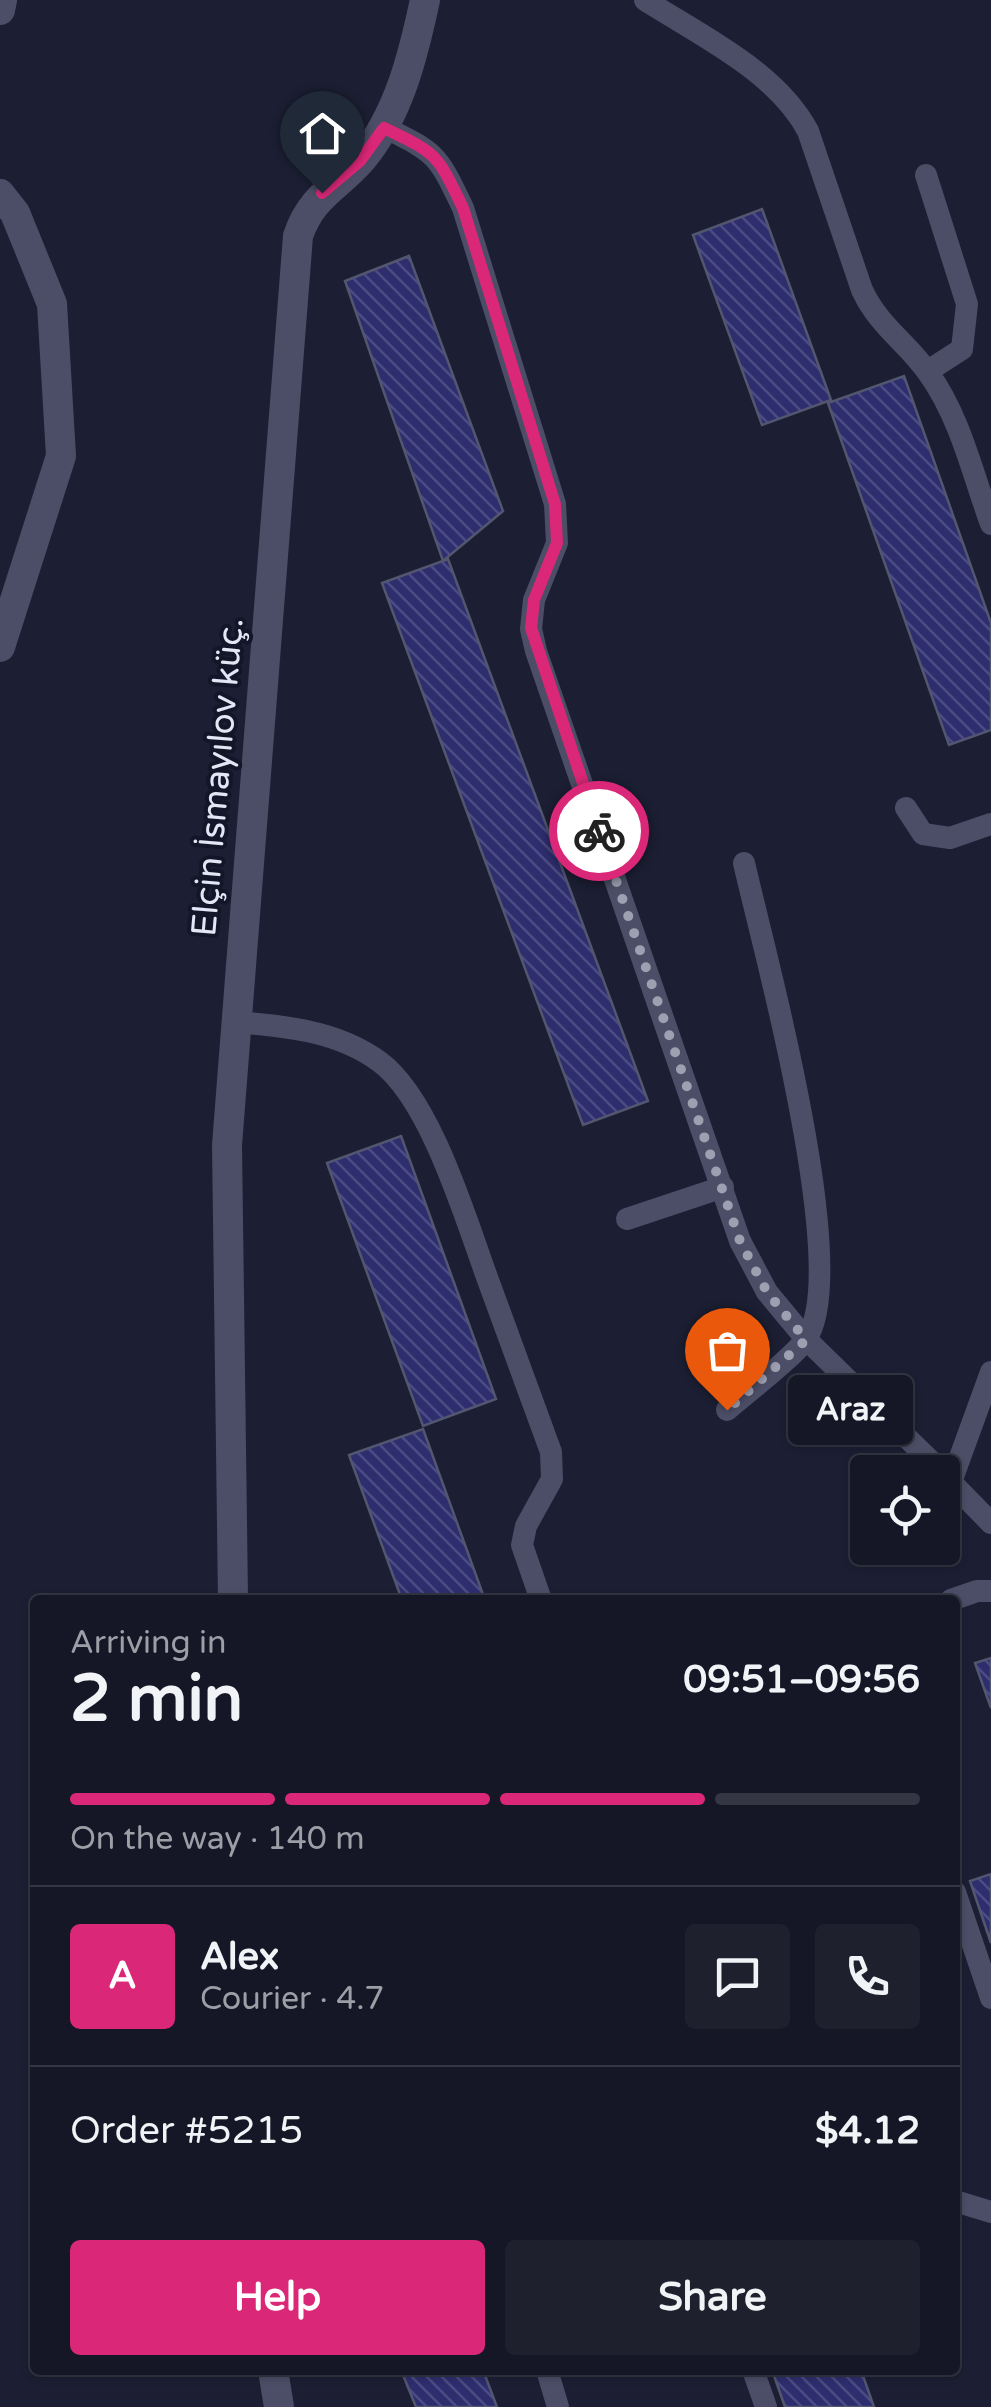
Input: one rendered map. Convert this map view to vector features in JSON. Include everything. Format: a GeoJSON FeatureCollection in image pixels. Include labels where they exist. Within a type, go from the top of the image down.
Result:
{"type":"FeatureCollection","features":[{"type":"Feature","properties":{"kind":"street"},"geometry":{"type":"LineString","coordinates":[[0,10],[2,0]]}},
{"type":"Feature","properties":{"kind":"street","name":"Elçin İsmayılov küç."},"geometry":{"type":"LineString","coordinates":[[233,1595],[227,1145],[298,236],[305,214],[322,193],[360,161],[384,128],[407,75],[424,0]]}},
{"type":"Feature","properties":{"kind":"street"},"geometry":{"type":"LineString","coordinates":[[0,194],[15,213],[52,304],[62,456],[0,646]]}},
{"type":"Feature","properties":{"kind":"street"},"geometry":{"type":"LineString","coordinates":[[274,2375],[279,2407]]}},
{"type":"Feature","properties":{"kind":"lane"},"geometry":{"type":"LineString","coordinates":[[645,0],[748,68],[796,109],[808,131],[862,290],[874,315],[928,372],[948,406],[991,524]]}},
{"type":"Feature","properties":{"kind":"lane"},"geometry":{"type":"LineString","coordinates":[[384,128],[429,150],[442,164],[463,208],[555,504],[557,543],[534,600],[531,628],[536,651],[740,1241],[767,1292],[806,1340],[924,1455]]}},
{"type":"Feature","properties":{"kind":"lane"},"geometry":{"type":"LineString","coordinates":[[926,176],[967,304],[962,348],[928,372]]}},
{"type":"Feature","properties":{"kind":"lane"},"geometry":{"type":"LineString","coordinates":[[906,808],[924,834],[950,838],[991,824]]}},
{"type":"Feature","properties":{"kind":"lane"},"geometry":{"type":"LineString","coordinates":[[727,1410],[806,1340],[818,1308],[822,1271],[818,1212],[791,1070],[744,863]]}},
{"type":"Feature","properties":{"kind":"lane"},"geometry":{"type":"LineString","coordinates":[[235,1022],[284,1026],[345,1041],[383,1064],[410,1096],[450,1174],[551,1452],[552,1479],[526,1526],[522,1545],[539,1595]]}},
{"type":"Feature","properties":{"kind":"lane"},"geometry":{"type":"LineString","coordinates":[[627,1219],[722,1187]]}},
{"type":"Feature","properties":{"kind":"lane"},"geometry":{"type":"LineString","coordinates":[[954,1455],[991,1372]]}},
{"type":"Feature","properties":{"kind":"lane"},"geometry":{"type":"LineString","coordinates":[[960,1491],[991,1523]]}},
{"type":"Feature","properties":{"kind":"lane"},"geometry":{"type":"LineString","coordinates":[[960,1597],[991,1591]]}},
{"type":"Feature","properties":{"kind":"lane"},"geometry":{"type":"LineString","coordinates":[[960,1907],[991,1998]]}},
{"type":"Feature","properties":{"kind":"lane"},"geometry":{"type":"LineString","coordinates":[[960,2203],[991,2212]]}},
{"type":"Feature","properties":{"kind":"lane"},"geometry":{"type":"LineString","coordinates":[[548,2375],[558,2407]]}},
{"type":"Feature","properties":{"kind":"lane"},"geometry":{"type":"LineString","coordinates":[[755,2375],[766,2407]]}},
{"type":"Feature","properties":{"kind":"building"},"geometry":{"type":"Polygon","coordinates":[[[762,209],[831,400],[762,425],[693,235],[762,209]]]}},
{"type":"Feature","properties":{"kind":"building"},"geometry":{"type":"Polygon","coordinates":[[[409,256],[503,511],[443,561],[345,281],[409,256]]]}},
{"type":"Feature","properties":{"kind":"building"},"geometry":{"type":"Polygon","coordinates":[[[904,376],[991,623],[991,730],[949,745],[828,403],[904,376]]]}},
{"type":"Feature","properties":{"kind":"building"},"geometry":{"type":"Polygon","coordinates":[[[448,559],[648,1101],[583,1125],[382,583],[448,559]]]}},
{"type":"Feature","properties":{"kind":"building"},"geometry":{"type":"Polygon","coordinates":[[[401,1136],[496,1399],[423,1426],[327,1163],[401,1136]]]}},
{"type":"Feature","properties":{"kind":"building"},"geometry":{"type":"Polygon","coordinates":[[[423,1429],[483,1595],[400,1595],[349,1455],[423,1429]]]}},
{"type":"Feature","properties":{"kind":"building"},"geometry":{"type":"Polygon","coordinates":[[[991,1658],[991,1708],[975,1663],[991,1658]]]}},
{"type":"Feature","properties":{"kind":"building"},"geometry":{"type":"Polygon","coordinates":[[[991,1874],[991,1943],[970,1881],[991,1874]]]}},
{"type":"Feature","properties":{"kind":"building"},"geometry":{"type":"Polygon","coordinates":[[[403,2375],[485,2375],[497,2407],[416,2407],[403,2375]]]}},
{"type":"Feature","properties":{"kind":"building"},"geometry":{"type":"Polygon","coordinates":[[[774,2375],[863,2375],[874,2407],[785,2407],[774,2375]]]}},
{"type":"Feature","properties":{"kind":"way so far"},"geometry":{"type":"LineString","coordinates":[[599,831],[740,1241],[767,1292],[806,1340],[727,1410]]}},
{"type":"Feature","properties":{"kind":"place","name":"Araz"},"geometry":{"type":"Point","coordinates":[727,1410]}},
{"type":"Feature","properties":{"kind":"route"},"geometry":{"type":"LineString","coordinates":[[322,193],[360,161],[384,128],[429,150],[442,164],[463,208],[555,504],[557,543],[534,600],[531,628],[599,831]]}}]}
